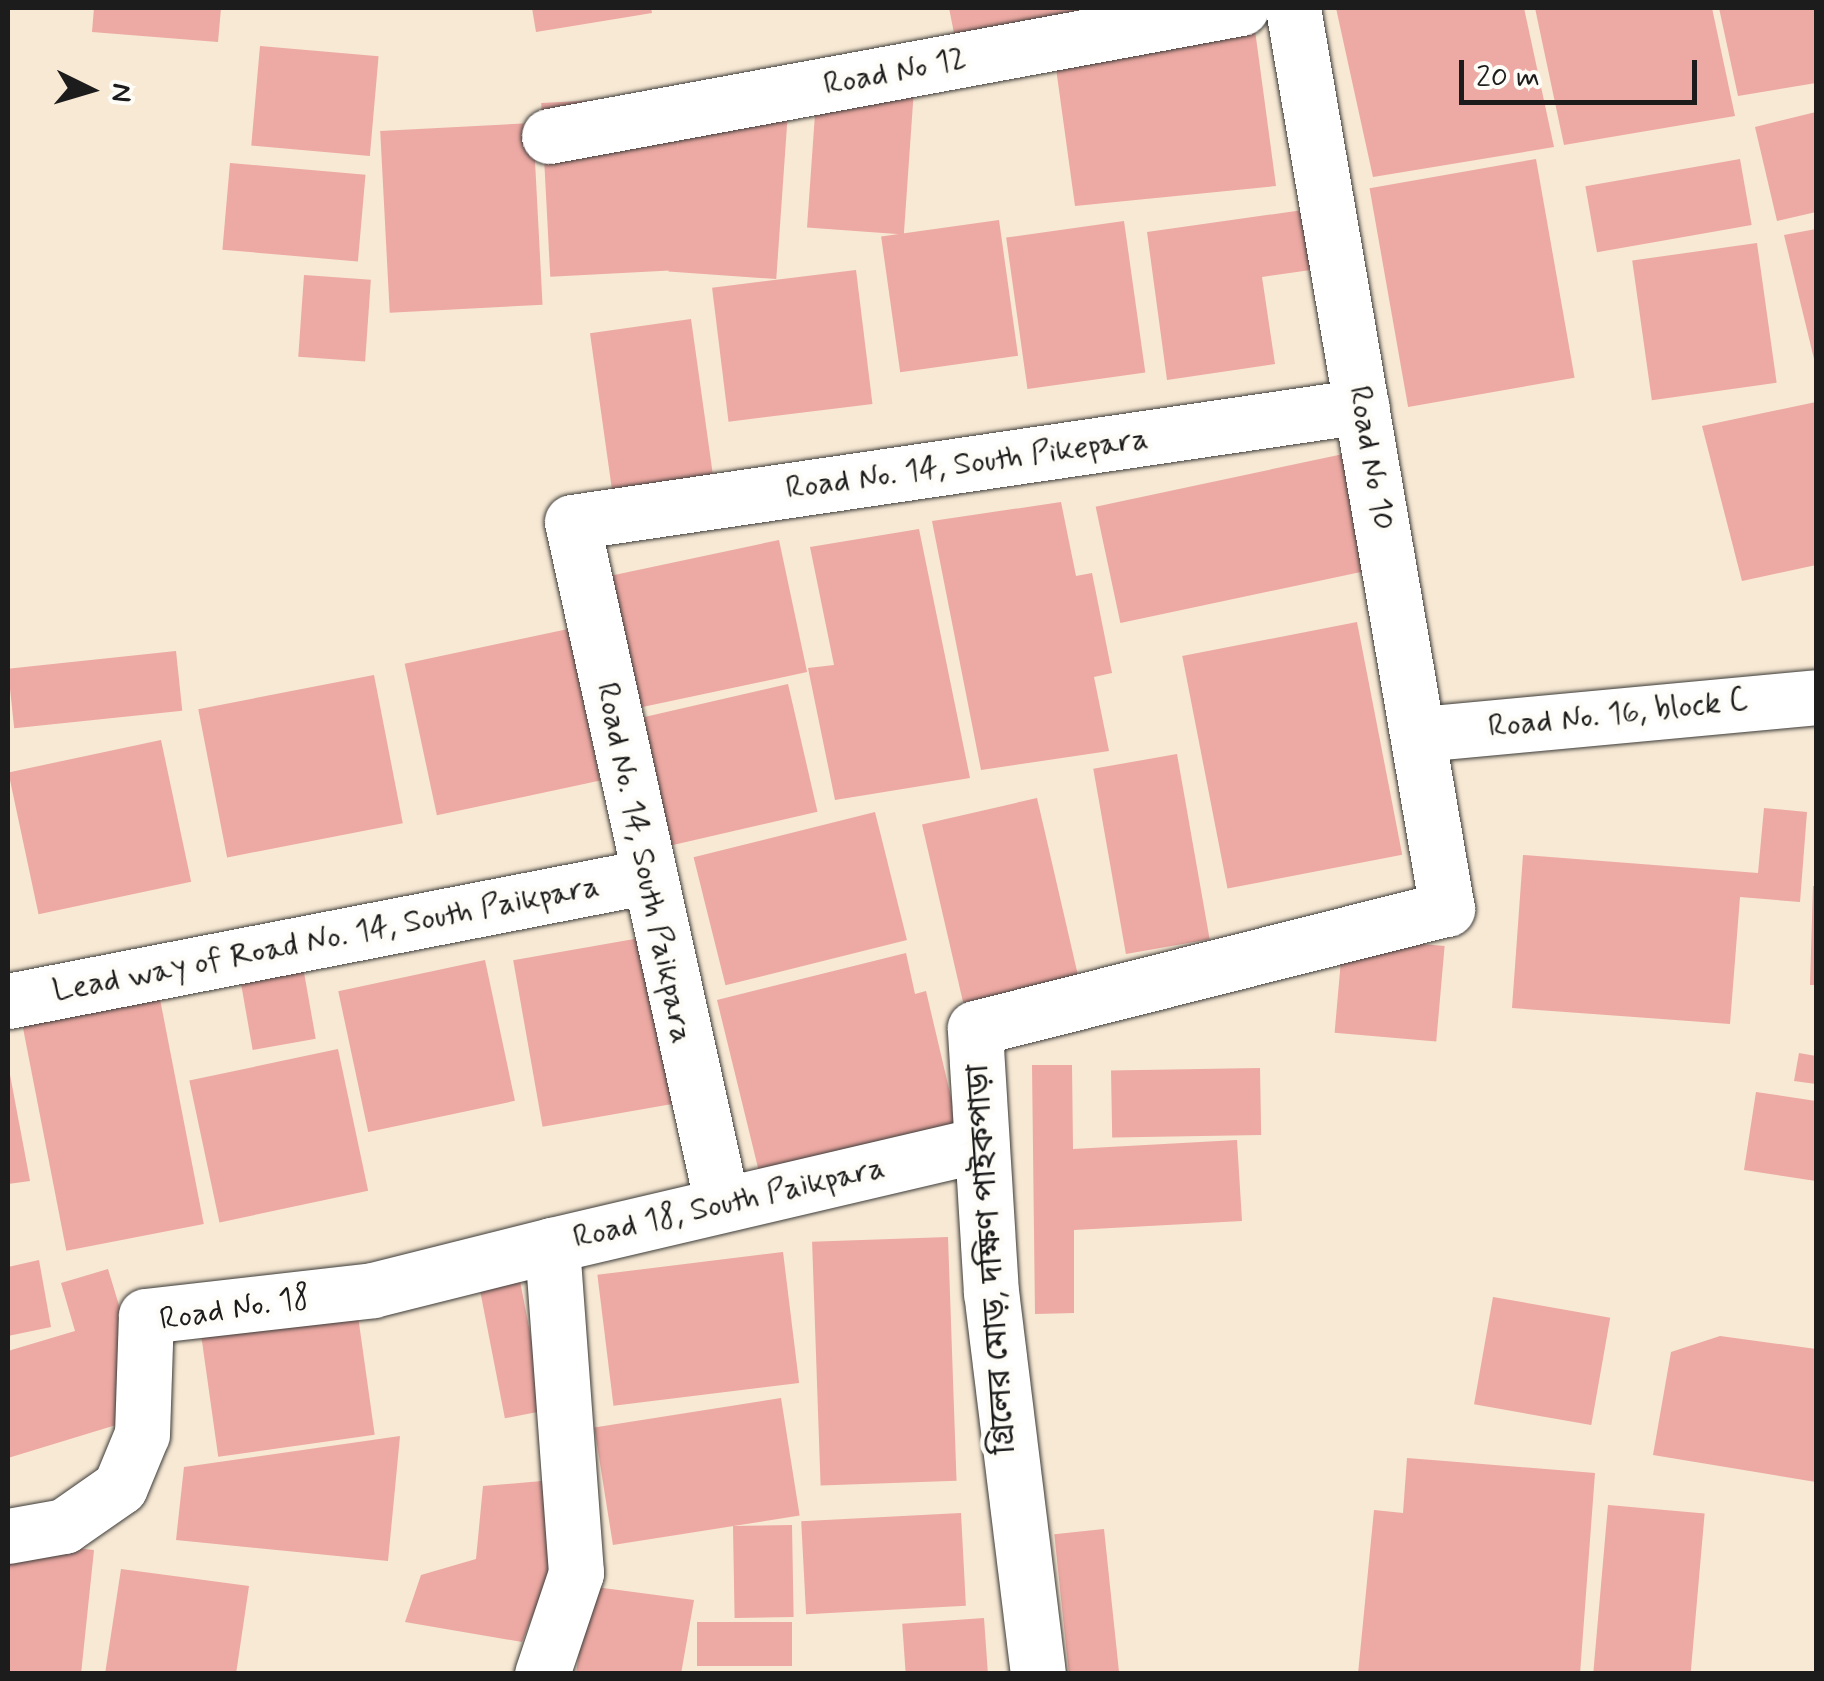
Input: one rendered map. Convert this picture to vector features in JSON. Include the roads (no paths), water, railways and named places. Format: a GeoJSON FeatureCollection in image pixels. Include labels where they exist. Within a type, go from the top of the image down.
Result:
{"type":"FeatureCollection","features":[{"type":"Feature","properties":{"kind":"street","name":"Road No 12"},"geometry":{"type":"LineString","coordinates":[[549,136],[1241,8]]}},
{"type":"Feature","properties":{"kind":"street","name":"Road No 10"},"geometry":{"type":"LineString","coordinates":[[1292,8],[1447,908]]}},
{"type":"Feature","properties":{"kind":"street","name":"Road No. 14, South Pikepara"},"geometry":{"type":"LineString","coordinates":[[572,522],[1362,406]]}},
{"type":"Feature","properties":{"kind":"street","name":"Road No. 14, South Paikpara"},"geometry":{"type":"LineString","coordinates":[[572,522],[644,877],[722,1204]]}},
{"type":"Feature","properties":{"kind":"street","name":"Road No. 16, block C"},"geometry":{"type":"LineString","coordinates":[[1420,734],[1816,697]]}},
{"type":"Feature","properties":{"kind":"street","name":"Lead way of Road No. 14, South Paikpara"},"geometry":{"type":"LineString","coordinates":[[8,1001],[644,877]]}},
{"type":"Feature","properties":{"kind":"street","name":"গ্রিলের মোড়, দক্ষিণ পাইকপাড়া"},"geometry":{"type":"LineString","coordinates":[[1038,1674],[1015,1538],[978,1145],[976,1028],[1447,908]]}},
{"type":"Feature","properties":{"kind":"street","name":"Road 18, South Paikpara"},"geometry":{"type":"LineString","coordinates":[[542,1674],[576,1573],[552,1245],[978,1145]]}},
{"type":"Feature","properties":{"kind":"street","name":"Road No. 18"},"geometry":{"type":"LineString","coordinates":[[8,1536],[64,1526],[120,1487],[142,1434],[146,1316],[373,1290],[552,1245]]}}]}
